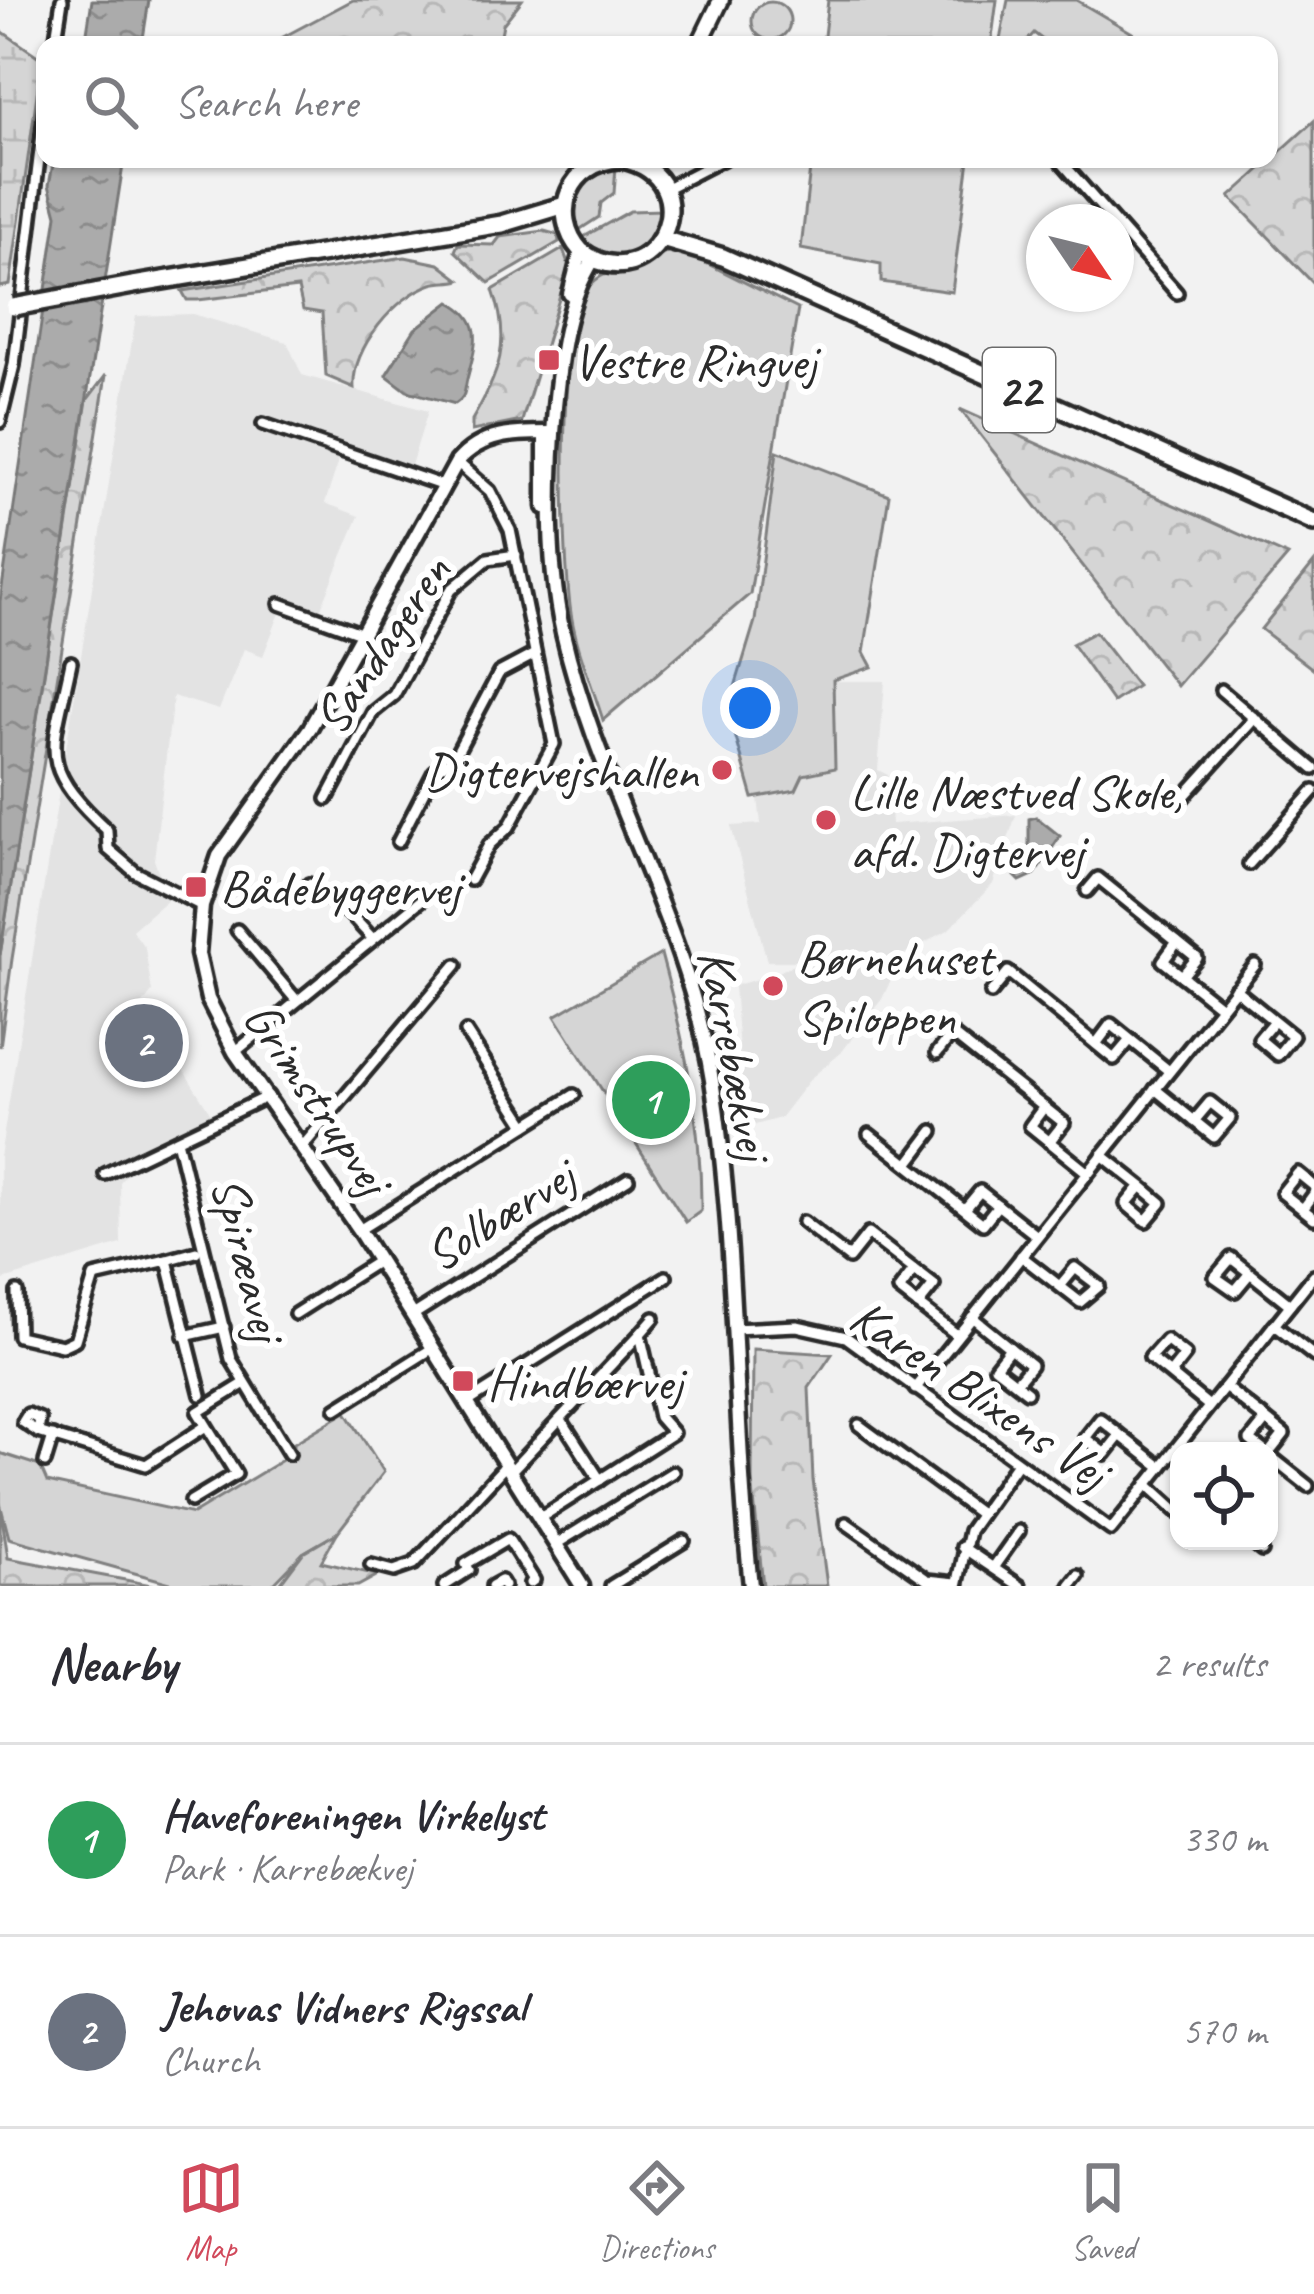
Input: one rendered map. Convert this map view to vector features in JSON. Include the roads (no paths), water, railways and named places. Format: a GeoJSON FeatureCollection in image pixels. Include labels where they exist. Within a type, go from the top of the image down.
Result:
{"type":"FeatureCollection","features":[{"type":"Feature","properties":{"kind":"main road"},"geometry":{"type":"LineString","coordinates":[[703,36],[721,0]]}},
{"type":"Feature","properties":{"kind":"main road"},"geometry":{"type":"LineString","coordinates":[[588,168],[572,183],[565,223],[587,255],[615,265],[637,261],[665,231],[665,189],[642,168]]}},
{"type":"Feature","properties":{"kind":"main road"},"geometry":{"type":"LineString","coordinates":[[7,308],[502,224],[565,205]]}},
{"type":"Feature","properties":{"kind":"main road"},"geometry":{"type":"LineString","coordinates":[[502,224],[565,223]]}},
{"type":"Feature","properties":{"kind":"main road","name":"22"},"geometry":{"type":"LineString","coordinates":[[665,231],[1314,522]]}},
{"type":"Feature","properties":{"kind":"street"},"geometry":{"type":"LineString","coordinates":[[57,36],[62,0]]}},
{"type":"Feature","properties":{"kind":"street"},"geometry":{"type":"LineString","coordinates":[[0,422],[14,364],[38,168]]}},
{"type":"Feature","properties":{"kind":"street"},"geometry":{"type":"LineString","coordinates":[[665,189],[706,168]]}},
{"type":"Feature","properties":{"kind":"street"},"geometry":{"type":"LineString","coordinates":[[1067,168],[1177,293]]}},
{"type":"Feature","properties":{"kind":"street","name":"Karrebækvej"},"geometry":{"type":"LineString","coordinates":[[587,255],[554,361],[547,538],[562,627],[593,734],[682,952],[698,1009],[719,1136],[752,1586]]}},
{"type":"Feature","properties":{"kind":"street"},"geometry":{"type":"LineString","coordinates":[[263,424],[443,486]]}},
{"type":"Feature","properties":{"kind":"street","name":"Grimstrupvej"},"geometry":{"type":"LineString","coordinates":[[549,433],[511,433],[482,441],[458,462],[310,728],[219,856],[202,906],[201,974],[210,1005],[235,1052],[359,1230],[582,1586]]}},
{"type":"Feature","properties":{"kind":"street","name":"Karrebækvej"},"geometry":{"type":"LineString","coordinates":[[549,433],[562,627]]}},
{"type":"Feature","properties":{"kind":"street","name":"Sandageren"},"geometry":{"type":"LineString","coordinates":[[458,462],[502,510],[516,555],[532,655],[554,744],[508,827],[489,845],[470,880]]}},
{"type":"Feature","properties":{"kind":"street","name":"Sandageren"},"geometry":{"type":"LineString","coordinates":[[327,799],[373,712],[394,695],[452,590],[468,571],[488,560],[516,555]]}},
{"type":"Feature","properties":{"kind":"street"},"geometry":{"type":"LineString","coordinates":[[280,604],[363,634]]}},
{"type":"Feature","properties":{"kind":"street"},"geometry":{"type":"LineString","coordinates":[[398,842],[434,772],[455,756],[500,674],[513,661],[532,655]]}},
{"type":"Feature","properties":{"kind":"street"},"geometry":{"type":"LineString","coordinates":[[71,662],[53,752],[56,774],[66,792],[107,830],[107,849],[135,872],[202,906]]}},
{"type":"Feature","properties":{"kind":"street"},"geometry":{"type":"LineString","coordinates":[[1221,690],[1314,769]]}},
{"type":"Feature","properties":{"kind":"street"},"geometry":{"type":"LineString","coordinates":[[1180,801],[1255,718]]}},
{"type":"Feature","properties":{"kind":"street"},"geometry":{"type":"LineString","coordinates":[[1249,864],[1314,791]]}},
{"type":"Feature","properties":{"kind":"street"},"geometry":{"type":"LineString","coordinates":[[1087,891],[1097,878],[1197,958],[1183,976]]}},
{"type":"Feature","properties":{"kind":"street"},"geometry":{"type":"LineString","coordinates":[[309,884],[349,913],[373,939]]}},
{"type":"Feature","properties":{"kind":"street"},"geometry":{"type":"LineString","coordinates":[[235,1052],[425,897]]}},
{"type":"Feature","properties":{"kind":"street"},"geometry":{"type":"LineString","coordinates":[[237,930],[297,1001]]}},
{"type":"Feature","properties":{"kind":"street"},"geometry":{"type":"LineString","coordinates":[[1177,942],[1162,961],[1221,1007]]}},
{"type":"Feature","properties":{"kind":"street"},"geometry":{"type":"LineString","coordinates":[[303,1146],[456,965]]}},
{"type":"Feature","properties":{"kind":"street"},"geometry":{"type":"LineString","coordinates":[[915,1389],[1255,965]]}},
{"type":"Feature","properties":{"kind":"street"},"geometry":{"type":"LineString","coordinates":[[991,993],[1008,972],[1114,1059],[1130,1040]]}},
{"type":"Feature","properties":{"kind":"street"},"geometry":{"type":"LineString","coordinates":[[1235,989],[1274,1021]]}},
{"type":"Feature","properties":{"kind":"street"},"geometry":{"type":"LineString","coordinates":[[1096,1044],[1112,1024],[1169,1071]]}},
{"type":"Feature","properties":{"kind":"street"},"geometry":{"type":"LineString","coordinates":[[466,1032],[526,1124]]}},
{"type":"Feature","properties":{"kind":"street"},"geometry":{"type":"LineString","coordinates":[[937,1053],[952,1034],[1045,1107],[1064,1123],[1049,1142]]}},
{"type":"Feature","properties":{"kind":"street"},"geometry":{"type":"LineString","coordinates":[[1155,1089],[1194,1121]]}},
{"type":"Feature","properties":{"kind":"street"},"geometry":{"type":"LineString","coordinates":[[359,1230],[574,1095]]}},
{"type":"Feature","properties":{"kind":"street","name":"Spiræavej"},"geometry":{"type":"LineString","coordinates":[[105,1174],[268,1096]]}},
{"type":"Feature","properties":{"kind":"street"},"geometry":{"type":"LineString","coordinates":[[1045,1107],[1030,1126],[1088,1172]]}},
{"type":"Feature","properties":{"kind":"street"},"geometry":{"type":"LineString","coordinates":[[908,1164],[934,1131]]}},
{"type":"Feature","properties":{"kind":"street"},"geometry":{"type":"LineString","coordinates":[[869,1134],[983,1224],[998,1205]]}},
{"type":"Feature","properties":{"kind":"street","name":"Spiræavej"},"geometry":{"type":"LineString","coordinates":[[177,1140],[231,1359],[289,1454]]}},
{"type":"Feature","properties":{"kind":"street"},"geometry":{"type":"LineString","coordinates":[[1102,1155],[1141,1186]]}},
{"type":"Feature","properties":{"kind":"street"},"geometry":{"type":"LineString","coordinates":[[1303,1209],[1314,1190],[1298,1173],[1282,1193],[1314,1218]]}},
{"type":"Feature","properties":{"kind":"street","name":"Solbærvej"},"geometry":{"type":"LineString","coordinates":[[412,1315],[628,1179]]}},
{"type":"Feature","properties":{"kind":"street"},"geometry":{"type":"LineString","coordinates":[[965,1209],[980,1190],[1037,1236]]}},
{"type":"Feature","properties":{"kind":"street"},"geometry":{"type":"LineString","coordinates":[[803,1222],[849,1258],[868,1234],[934,1285],[918,1305]]}},
{"type":"Feature","properties":{"kind":"street"},"geometry":{"type":"LineString","coordinates":[[16,1292],[18,1336],[62,1346],[75,1340],[94,1277],[196,1252]]}},
{"type":"Feature","properties":{"kind":"street"},"geometry":{"type":"LineString","coordinates":[[1022,1256],[1060,1286]]}},
{"type":"Feature","properties":{"kind":"street"},"geometry":{"type":"LineString","coordinates":[[167,1260],[201,1395]]}},
{"type":"Feature","properties":{"kind":"street"},"geometry":{"type":"LineString","coordinates":[[295,1313],[379,1261]]}},
{"type":"Feature","properties":{"kind":"street"},"geometry":{"type":"LineString","coordinates":[[914,1270],[898,1290],[957,1335]]}},
{"type":"Feature","properties":{"kind":"street"},"geometry":{"type":"LineString","coordinates":[[1250,1273],[1290,1305]]}},
{"type":"Feature","properties":{"kind":"street"},"geometry":{"type":"LineString","coordinates":[[1170,1505],[1147,1484],[1314,1275]]}},
{"type":"Feature","properties":{"kind":"street"},"geometry":{"type":"LineString","coordinates":[[468,1402],[666,1277]]}},
{"type":"Feature","properties":{"kind":"street"},"geometry":{"type":"LineString","coordinates":[[972,1317],[1031,1365],[1016,1383]]}},
{"type":"Feature","properties":{"kind":"street"},"geometry":{"type":"LineString","coordinates":[[370,1564],[394,1571],[414,1564],[508,1468],[562,1421],[653,1318]]}},
{"type":"Feature","properties":{"kind":"street"},"geometry":{"type":"LineString","coordinates":[[1274,1325],[1314,1356]]}},
{"type":"Feature","properties":{"kind":"street"},"geometry":{"type":"LineString","coordinates":[[184,1336],[224,1327]]}},
{"type":"Feature","properties":{"kind":"street","name":"Karen Blixens Vej"},"geometry":{"type":"LineString","coordinates":[[731,1330],[832,1330],[1111,1530],[1147,1484]]}},
{"type":"Feature","properties":{"kind":"street"},"geometry":{"type":"LineString","coordinates":[[640,1334],[659,1418],[673,1433]]}},
{"type":"Feature","properties":{"kind":"street"},"geometry":{"type":"LineString","coordinates":[[337,1409],[434,1348]]}},
{"type":"Feature","properties":{"kind":"street"},"geometry":{"type":"LineString","coordinates":[[1010,1348],[995,1366],[1027,1392]]}},
{"type":"Feature","properties":{"kind":"street"},"geometry":{"type":"LineString","coordinates":[[1170,1374],[1209,1406]]}},
{"type":"Feature","properties":{"kind":"street"},"geometry":{"type":"LineString","coordinates":[[191,1502],[236,1474],[198,1412],[244,1383]]}},
{"type":"Feature","properties":{"kind":"street"},"geometry":{"type":"LineString","coordinates":[[1225,1388],[1284,1434],[1277,1442]]}},
{"type":"Feature","properties":{"kind":"street"},"geometry":{"type":"LineString","coordinates":[[1120,1435],[1105,1454],[1080,1435],[1100,1419],[1161,1467]]}},
{"type":"Feature","properties":{"kind":"street"},"geometry":{"type":"LineString","coordinates":[[1253,1442],[1265,1420]]}},
{"type":"Feature","properties":{"kind":"street"},"geometry":{"type":"LineString","coordinates":[[562,1421],[600,1480]]}},
{"type":"Feature","properties":{"kind":"street"},"geometry":{"type":"LineString","coordinates":[[859,1425],[980,1514]]}},
{"type":"Feature","properties":{"kind":"street"},"geometry":{"type":"LineString","coordinates":[[38,1432],[146,1465],[206,1426]]}},
{"type":"Feature","properties":{"kind":"street"},"geometry":{"type":"LineString","coordinates":[[540,1518],[687,1428]]}},
{"type":"Feature","properties":{"kind":"street"},"geometry":{"type":"LineString","coordinates":[[45,1462],[53,1436]]}},
{"type":"Feature","properties":{"kind":"street"},"geometry":{"type":"LineString","coordinates":[[1278,1462],[1308,1486]]}},
{"type":"Feature","properties":{"kind":"street"},"geometry":{"type":"LineString","coordinates":[[846,1523],[927,1580],[957,1585],[962,1547],[1017,1463]]}},
{"type":"Feature","properties":{"kind":"street"},"geometry":{"type":"LineString","coordinates":[[556,1544],[673,1472]]}},
{"type":"Feature","properties":{"kind":"street"},"geometry":{"type":"LineString","coordinates":[[995,1565],[1019,1531]]}},
{"type":"Feature","properties":{"kind":"street"},"geometry":{"type":"LineString","coordinates":[[444,1586],[469,1570],[466,1564],[508,1539],[535,1580],[530,1583]]}},
{"type":"Feature","properties":{"kind":"street"},"geometry":{"type":"LineString","coordinates":[[611,1586],[684,1541]]}},
{"type":"Feature","properties":{"kind":"street"},"geometry":{"type":"LineString","coordinates":[[962,1547],[1020,1586]]}},
{"type":"Feature","properties":{"kind":"street"},"geometry":{"type":"LineString","coordinates":[[1070,1586],[1078,1576]]}},
{"type":"Feature","properties":{"kind":"street"},"geometry":{"type":"LineString","coordinates":[[492,1586],[501,1581],[504,1586]]}},
{"type":"Feature","properties":{"kind":"water"},"geometry":{"type":"Polygon","coordinates":[[[92,0],[149,0],[143,36],[86,36],[92,0]]]}},
{"type":"Feature","properties":{"kind":"water"},"geometry":{"type":"Polygon","coordinates":[[[52,168],[123,168],[0,955],[0,601],[57,215],[49,185],[52,168]]]}},
{"type":"Feature","properties":{"kind":"water"},"geometry":{"type":"Polygon","coordinates":[[[450,302],[469,318],[475,336],[464,394],[455,404],[407,391],[386,375],[415,329],[450,302]]]}},
{"type":"Feature","properties":{"kind":"water"},"geometry":{"type":"Polygon","coordinates":[[[1036,817],[1060,836],[1035,874],[1020,881],[1015,876],[1029,852],[1029,819],[1036,817]]]}},
{"type":"Feature","properties":{"kind":"place","name":"Vestre Ringvej"},"geometry":{"type":"Point","coordinates":[549,360]}},
{"type":"Feature","properties":{"kind":"place","name":"Digtervejshallen"},"geometry":{"type":"Point","coordinates":[722,770]}},
{"type":"Feature","properties":{"kind":"place","name":"Lille Næstved Skole, afd. Digtervej"},"geometry":{"type":"Point","coordinates":[826,820]}},
{"type":"Feature","properties":{"kind":"place","name":"Bådebyggervej"},"geometry":{"type":"Point","coordinates":[196,887]}},
{"type":"Feature","properties":{"kind":"place","name":"Børnehuset Spiloppen"},"geometry":{"type":"Point","coordinates":[773,986]}},
{"type":"Feature","properties":{"kind":"place","name":"Jehovas Vidners Rigssal"},"geometry":{"type":"Point","coordinates":[144,1043]}},
{"type":"Feature","properties":{"kind":"place","name":"Haveforeningen Virkelyst"},"geometry":{"type":"Point","coordinates":[651,1100]}},
{"type":"Feature","properties":{"kind":"place","name":"Hindbærvej"},"geometry":{"type":"Point","coordinates":[463,1381]}}]}
